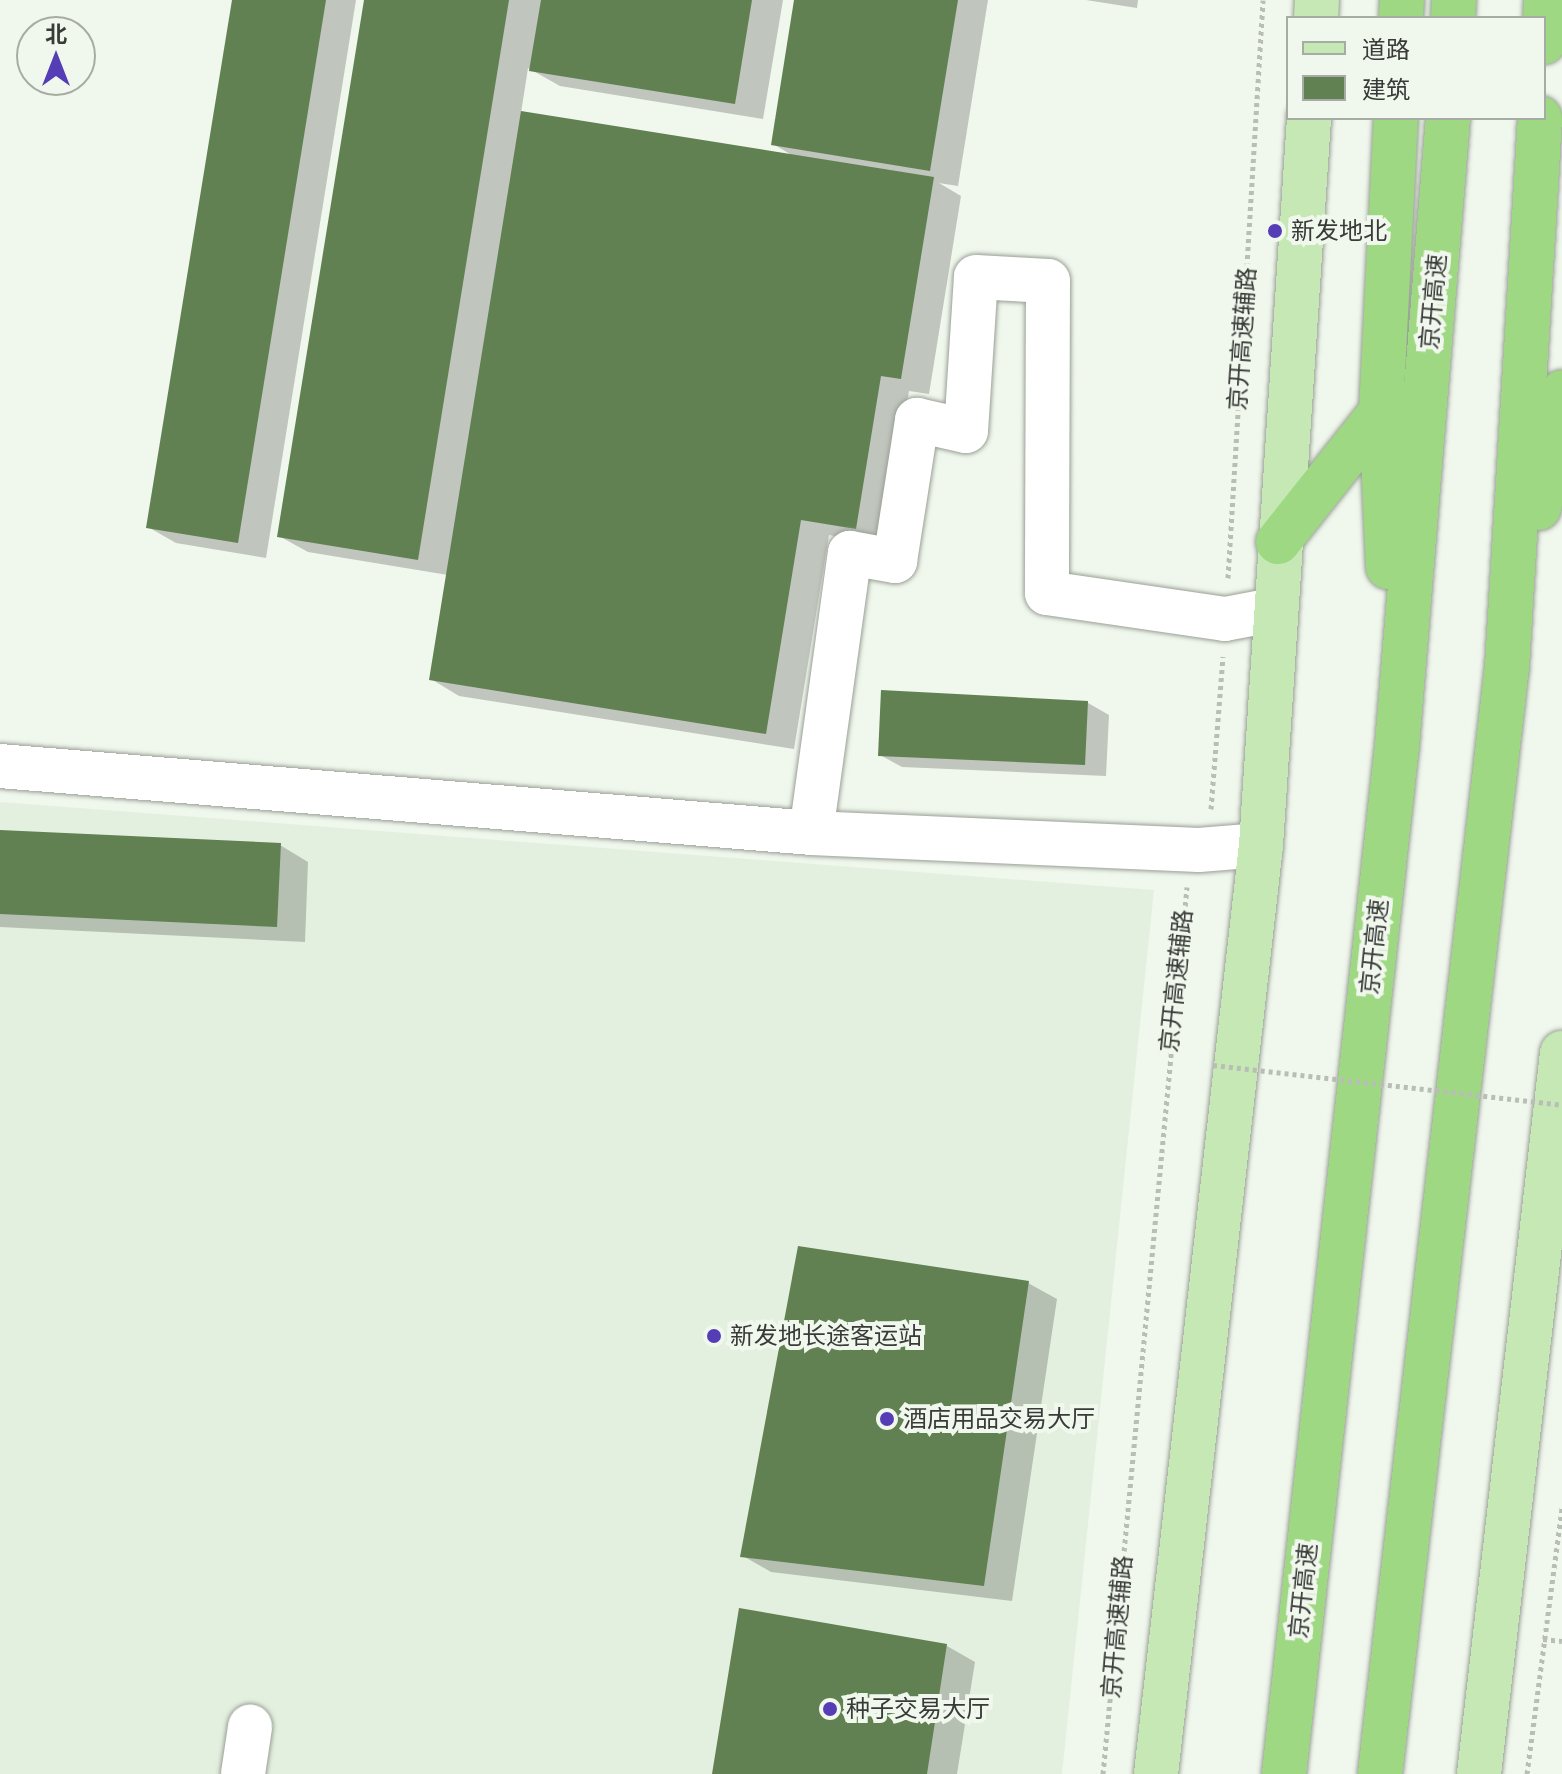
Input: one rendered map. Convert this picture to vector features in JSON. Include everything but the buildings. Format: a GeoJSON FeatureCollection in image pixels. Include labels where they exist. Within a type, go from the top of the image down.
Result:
{"type":"FeatureCollection","features":[{"type":"Feature","properties":{"kind":"highway"},"geometry":{"type":"LineString","coordinates":[[1396,120],[1381,412],[1397,746]]}},
{"type":"Feature","properties":{"kind":"highway","name":"京开高速"},"geometry":{"type":"LineString","coordinates":[[1284,1774],[1397,746],[1448,120]]}},
{"type":"Feature","properties":{"kind":"highway"},"geometry":{"type":"LineString","coordinates":[[1380,1774],[1507,667],[1540,120]]}},
{"type":"Feature","properties":{"kind":"highway"},"geometry":{"type":"LineString","coordinates":[[1507,667],[1562,392]]}},
{"type":"Feature","properties":{"kind":"highway"},"geometry":{"type":"LineString","coordinates":[[1278,542],[1381,412]]}},
{"type":"Feature","properties":{"kind":"main road"},"geometry":{"type":"LineString","coordinates":[[1156,1774],[1261,845],[1273,610],[1309,120]]}},
{"type":"Feature","properties":{"kind":"main road"},"geometry":{"type":"LineString","coordinates":[[1479,1774],[1562,1053]]}},
{"type":"Feature","properties":{"kind":"street"},"geometry":{"type":"LineString","coordinates":[[811,833],[850,553],[895,561],[917,420],[966,431],[976,277],[1048,281],[1047,593],[1225,619],[1273,610]]}},
{"type":"Feature","properties":{"kind":"street"},"geometry":{"type":"LineString","coordinates":[[0,766],[811,833],[1199,850],[1261,845]]}},
{"type":"Feature","properties":{"kind":"street"},"geometry":{"type":"LineString","coordinates":[[243,1774],[250,1727]]}},
{"type":"Feature","properties":{"kind":"path","name":"京开高速辅路"},"geometry":{"type":"LineString","coordinates":[[1103,1774],[1182,905],[1213,803],[1263,0]]}},
{"type":"Feature","properties":{"kind":"path"},"geometry":{"type":"LineString","coordinates":[[1213,1065],[1562,1105]]}},
{"type":"Feature","properties":{"kind":"path"},"geometry":{"type":"LineString","coordinates":[[1527,1774],[1562,1507]]}},
{"type":"Feature","properties":{"kind":"path"},"geometry":{"type":"LineString","coordinates":[[1543,1639],[1562,1641]]}},
{"type":"Feature","properties":{"kind":"shaded area"},"geometry":{"type":"Polygon","coordinates":[[[0,802],[1154,890],[1062,1774],[0,1774],[0,802]]]}},
{"type":"Feature","properties":{"kind":"place","name":"新发地北"},"geometry":{"type":"Point","coordinates":[1275,231]}},
{"type":"Feature","properties":{"kind":"place","name":"新发地长途客运站"},"geometry":{"type":"Point","coordinates":[714,1336]}},
{"type":"Feature","properties":{"kind":"place","name":"酒店用品交易大厅"},"geometry":{"type":"Point","coordinates":[887,1419]}},
{"type":"Feature","properties":{"kind":"place","name":"种子交易大厅"},"geometry":{"type":"Point","coordinates":[830,1709]}}]}
